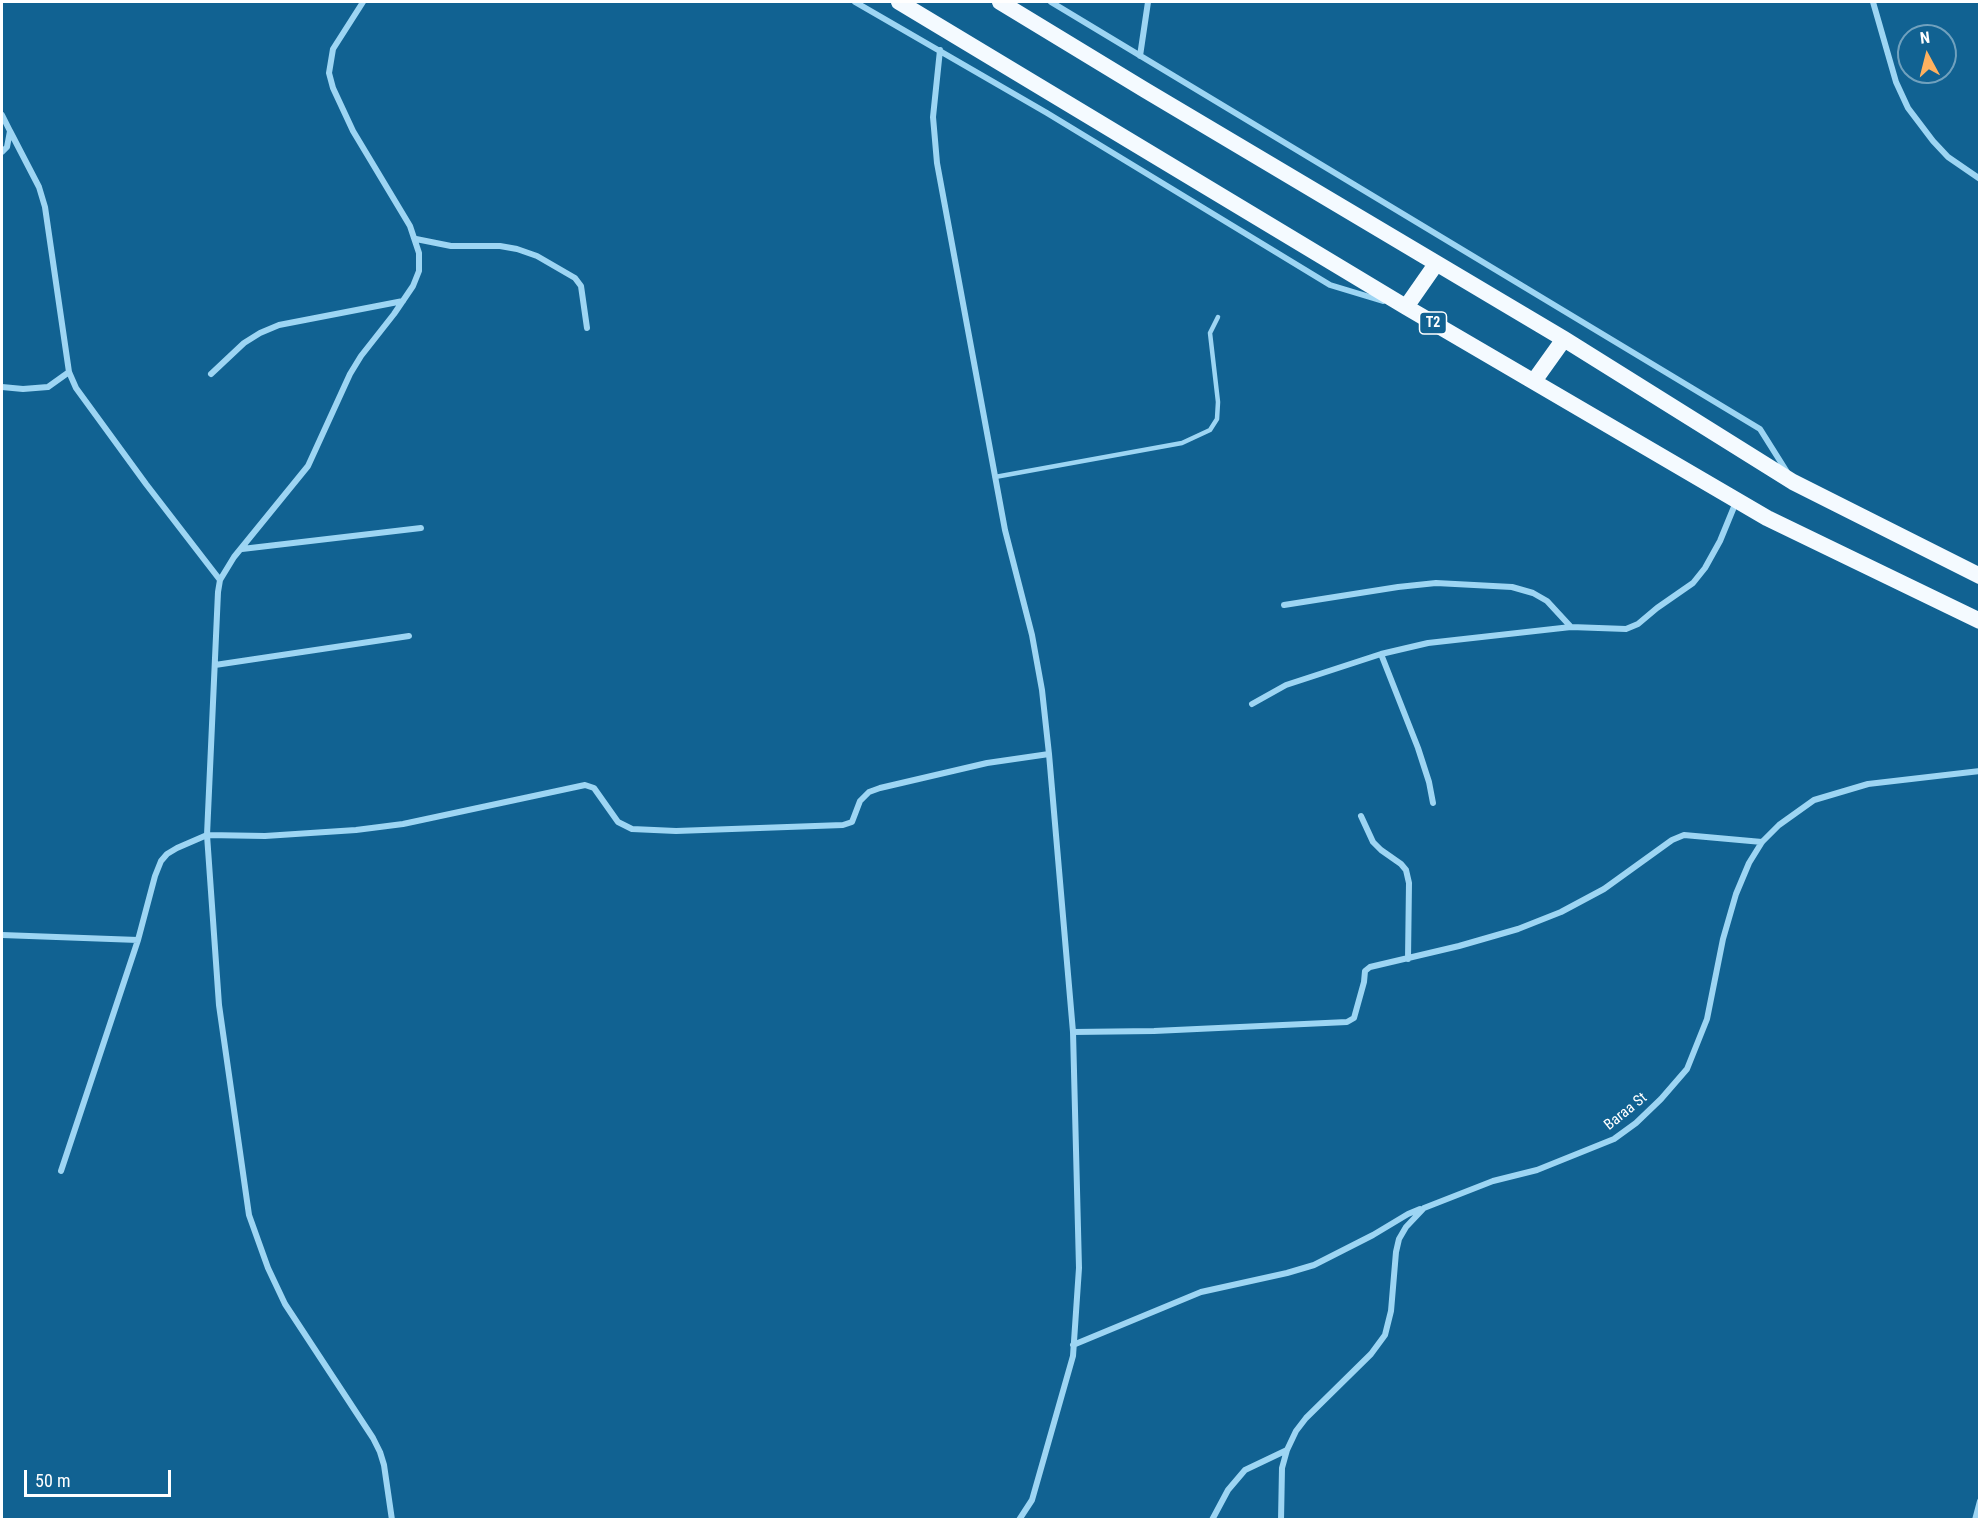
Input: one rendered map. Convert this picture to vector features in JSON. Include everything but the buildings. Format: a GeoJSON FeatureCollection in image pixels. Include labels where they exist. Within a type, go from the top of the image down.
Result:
{"type":"FeatureCollection","features":[{"type":"Feature","properties":{"kind":"highway","name":"T2"},"geometry":{"type":"LineString","coordinates":[[899,2],[1406,307],[1767,518],[1980,621]]}},
{"type":"Feature","properties":{"kind":"highway"},"geometry":{"type":"LineString","coordinates":[[1000,2],[1564,339],[1793,482],[1980,576]]}},
{"type":"Feature","properties":{"kind":"highway"},"geometry":{"type":"LineString","coordinates":[[1406,307],[1436,264]]}},
{"type":"Feature","properties":{"kind":"highway"},"geometry":{"type":"LineString","coordinates":[[1534,381],[1564,339]]}},
{"type":"Feature","properties":{"kind":"street"},"geometry":{"type":"LineString","coordinates":[[363,2],[333,49],[329,73],[333,88],[353,131],[416,239],[419,271],[403,301],[350,374],[308,466],[241,549],[220,580],[207,835],[219,1005],[249,1215],[257,1242],[285,1304],[376,1445],[384,1465],[392,1520]]}},
{"type":"Feature","properties":{"kind":"street"},"geometry":{"type":"LineString","coordinates":[[855,2],[940,50],[1330,285],[1406,307]]}},
{"type":"Feature","properties":{"kind":"street"},"geometry":{"type":"LineString","coordinates":[[1051,2],[1760,429],[1793,482]]}},
{"type":"Feature","properties":{"kind":"street"},"geometry":{"type":"LineString","coordinates":[[1140,56],[1148,2]]}},
{"type":"Feature","properties":{"kind":"street"},"geometry":{"type":"LineString","coordinates":[[1873,2],[1896,82],[1908,108],[1948,157],[1980,179]]}},
{"type":"Feature","properties":{"kind":"street"},"geometry":{"type":"LineString","coordinates":[[940,50],[933,117],[937,163],[1005,530],[1032,635],[1042,690],[1073,1032],[1079,1268],[1073,1356],[1032,1500],[1019,1520]]}},
{"type":"Feature","properties":{"kind":"street"},"geometry":{"type":"LineString","coordinates":[[2,115],[39,187],[45,207],[69,372],[76,388],[220,580]]}},
{"type":"Feature","properties":{"kind":"street"},"geometry":{"type":"LineString","coordinates":[[2,152],[7,147],[10,130]]}},
{"type":"Feature","properties":{"kind":"street"},"geometry":{"type":"LineString","coordinates":[[416,239],[451,246],[500,246],[537,256],[575,278],[581,286],[588,328]]}},
{"type":"Feature","properties":{"kind":"street"},"geometry":{"type":"LineString","coordinates":[[211,374],[244,343],[279,325],[403,301]]}},
{"type":"Feature","properties":{"kind":"street"},"geometry":{"type":"LineString","coordinates":[[2,387],[48,387],[69,372]]}},
{"type":"Feature","properties":{"kind":"street"},"geometry":{"type":"LineString","coordinates":[[1252,704],[1286,685],[1381,654],[1428,643],[1571,627],[1626,629],[1638,624],[1657,608],[1688,588],[1705,568],[1720,541],[1737,500]]}},
{"type":"Feature","properties":{"kind":"street"},"geometry":{"type":"LineString","coordinates":[[241,549],[421,528]]}},
{"type":"Feature","properties":{"kind":"street"},"geometry":{"type":"LineString","coordinates":[[1284,605],[1426,584],[1512,587],[1533,593],[1547,602],[1571,627]]}},
{"type":"Feature","properties":{"kind":"street"},"geometry":{"type":"LineString","coordinates":[[215,665],[409,636]]}},
{"type":"Feature","properties":{"kind":"street"},"geometry":{"type":"LineString","coordinates":[[1381,654],[1418,748],[1433,803]]}},
{"type":"Feature","properties":{"kind":"street"},"geometry":{"type":"LineString","coordinates":[[61,1171],[138,940],[161,861],[177,848],[207,835],[265,836],[356,830],[403,824],[585,785],[594,788],[618,822],[632,829],[676,831],[843,825],[852,822],[860,801],[870,792],[880,788],[987,762],[1049,754]]}},
{"type":"Feature","properties":{"kind":"street","name":"Baraa St"},"geometry":{"type":"LineString","coordinates":[[1281,1520],[1282,1468],[1296,1431],[1306,1418],[1371,1354],[1385,1335],[1391,1311],[1396,1252],[1399,1239],[1406,1227],[1424,1208],[1493,1181],[1537,1170],[1614,1139],[1636,1123],[1688,1069],[1707,1019],[1723,939],[1736,894],[1749,863],[1762,842],[1779,825],[1814,800],[1868,784],[1980,771]]}},
{"type":"Feature","properties":{"kind":"street"},"geometry":{"type":"LineString","coordinates":[[1361,816],[1373,842],[1406,870],[1409,883],[1408,959]]}},
{"type":"Feature","properties":{"kind":"street"},"geometry":{"type":"LineString","coordinates":[[1073,1032],[1131,1032],[1347,1022],[1354,1018],[1365,971],[1370,967],[1518,929],[1561,912],[1604,889],[1672,840],[1684,836],[1762,842]]}},
{"type":"Feature","properties":{"kind":"street"},"geometry":{"type":"LineString","coordinates":[[2,935],[138,940]]}},
{"type":"Feature","properties":{"kind":"street"},"geometry":{"type":"LineString","coordinates":[[1073,1345],[1201,1292],[1314,1265],[1408,1214],[1424,1208]]}},
{"type":"Feature","properties":{"kind":"street"},"geometry":{"type":"LineString","coordinates":[[1212,1520],[1228,1490],[1245,1470],[1287,1450]]}},
{"type":"Feature","properties":{"kind":"street"},"geometry":{"type":"LineString","coordinates":[[1975,1520],[1980,1501]]}},
{"type":"Feature","properties":{"kind":"lane"},"geometry":{"type":"LineString","coordinates":[[995,477],[1182,443],[1210,430],[1217,419],[1218,402],[1210,333],[1218,317]]}}]}
